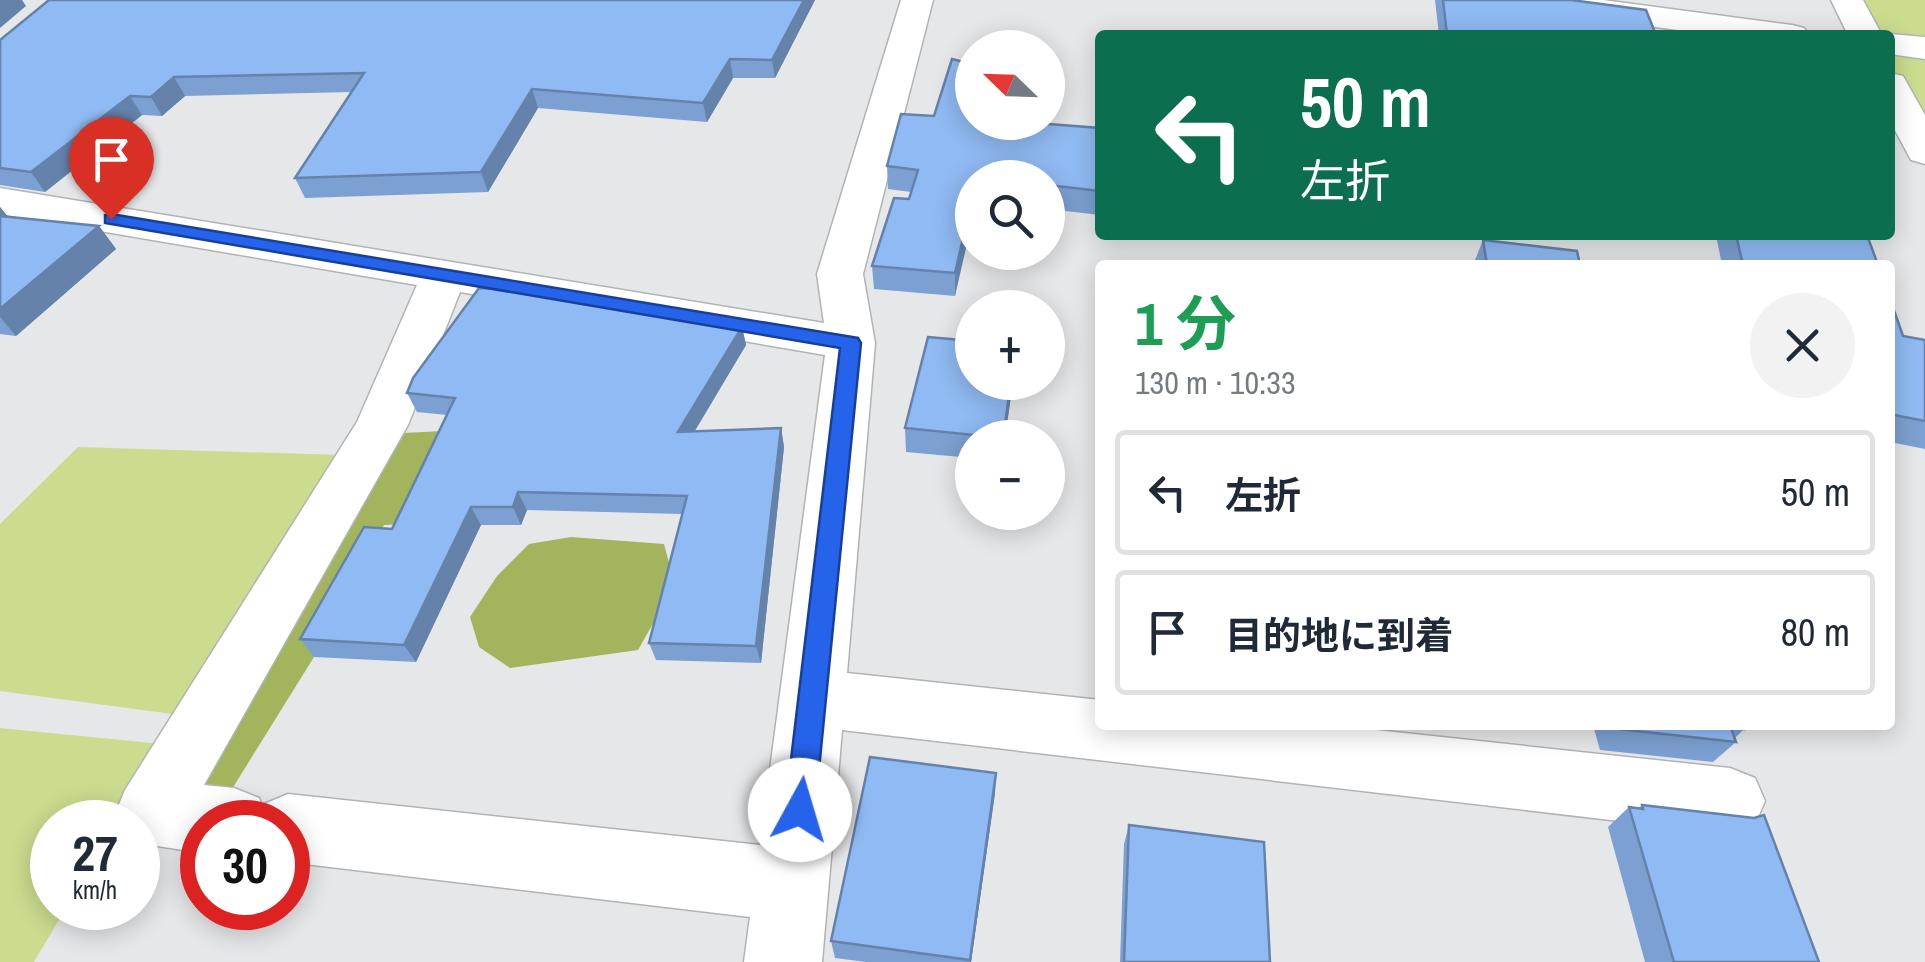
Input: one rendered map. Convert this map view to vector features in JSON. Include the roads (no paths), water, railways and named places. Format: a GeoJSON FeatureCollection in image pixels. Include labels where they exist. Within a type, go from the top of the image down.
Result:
{"type":"FeatureCollection","features":[{"type":"Feature","properties":{"kind":"street"},"geometry":{"type":"LineString","coordinates":[[783,962],[851,343],[840,274],[918,0]]}},
{"type":"Feature","properties":{"kind":"street"},"geometry":{"type":"LineString","coordinates":[[1528,0],[1754,30]]}},
{"type":"Feature","properties":{"kind":"street"},"geometry":{"type":"LineString","coordinates":[[1847,0],[1862,30]]}},
{"type":"Feature","properties":{"kind":"street"},"geometry":{"type":"LineString","coordinates":[[1895,45],[1925,48]]}},
{"type":"Feature","properties":{"kind":"street"},"geometry":{"type":"LineString","coordinates":[[1895,94],[1925,152]]}},
{"type":"Feature","properties":{"kind":"street"},"geometry":{"type":"LineString","coordinates":[[0,201],[851,343]]}},
{"type":"Feature","properties":{"kind":"street"},"geometry":{"type":"LineString","coordinates":[[180,817],[150,814],[382,425],[444,275]]}},
{"type":"Feature","properties":{"kind":"street"},"geometry":{"type":"LineString","coordinates":[[813,698],[1095,730]]}},
{"type":"Feature","properties":{"kind":"street"},"geometry":{"type":"LineString","coordinates":[[1098,730],[1730,801]]}},
{"type":"Feature","properties":{"kind":"street"},"geometry":{"type":"LineString","coordinates":[[310,830],[791,885]]}}]}
